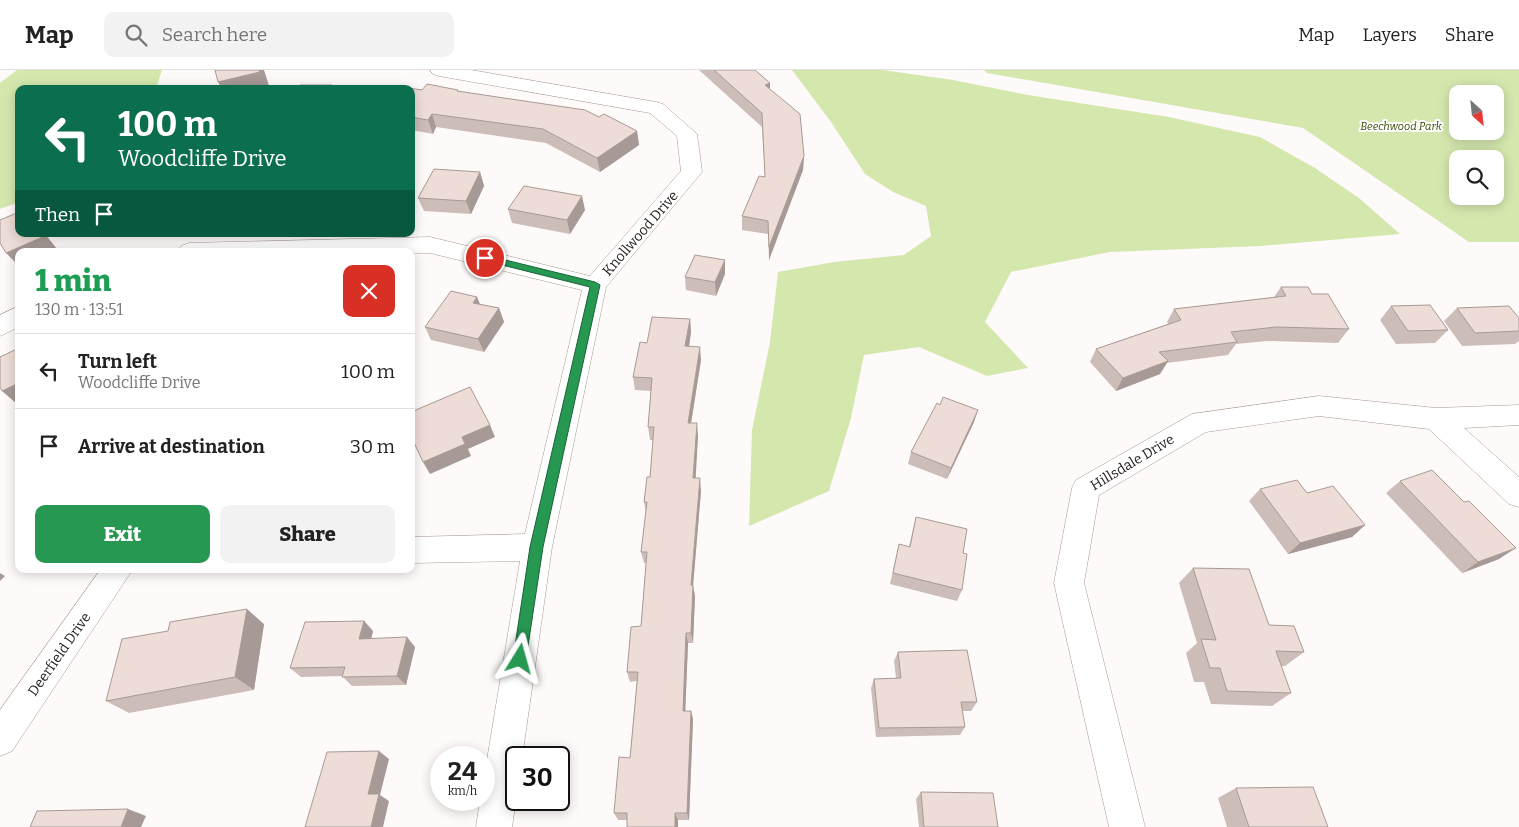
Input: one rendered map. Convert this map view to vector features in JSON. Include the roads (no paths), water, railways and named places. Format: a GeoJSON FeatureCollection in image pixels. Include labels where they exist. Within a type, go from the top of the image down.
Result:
{"type":"FeatureCollection","features":[{"type":"Feature","properties":{"kind":"street","name":"Knollwood Drive"},"geometry":{"type":"LineString","coordinates":[[439,70],[656,108],[687,134],[692,172],[595,285],[537,547],[494,827]]}},
{"type":"Feature","properties":{"kind":"street"},"geometry":{"type":"LineString","coordinates":[[310,248],[430,245],[595,285]]}},
{"type":"Feature","properties":{"kind":"street"},"geometry":{"type":"LineString","coordinates":[[0,327],[15,318]]}},
{"type":"Feature","properties":{"kind":"street","name":"Hillsdale Drive"},"geometry":{"type":"LineString","coordinates":[[1127,827],[1069,583],[1086,488],[1200,422],[1319,406],[1436,419],[1519,415]]}},
{"type":"Feature","properties":{"kind":"street"},"geometry":{"type":"LineString","coordinates":[[1436,419],[1519,495]]}},
{"type":"Feature","properties":{"kind":"street"},"geometry":{"type":"LineString","coordinates":[[415,550],[537,547]]}},
{"type":"Feature","properties":{"kind":"street","name":"Deerfield Drive"},"geometry":{"type":"LineString","coordinates":[[0,739],[115,573]]}},
{"type":"Feature","properties":{"kind":"park label","name":"Beechwood Park"},"geometry":{"type":"Point","coordinates":[1401,126]}}]}
